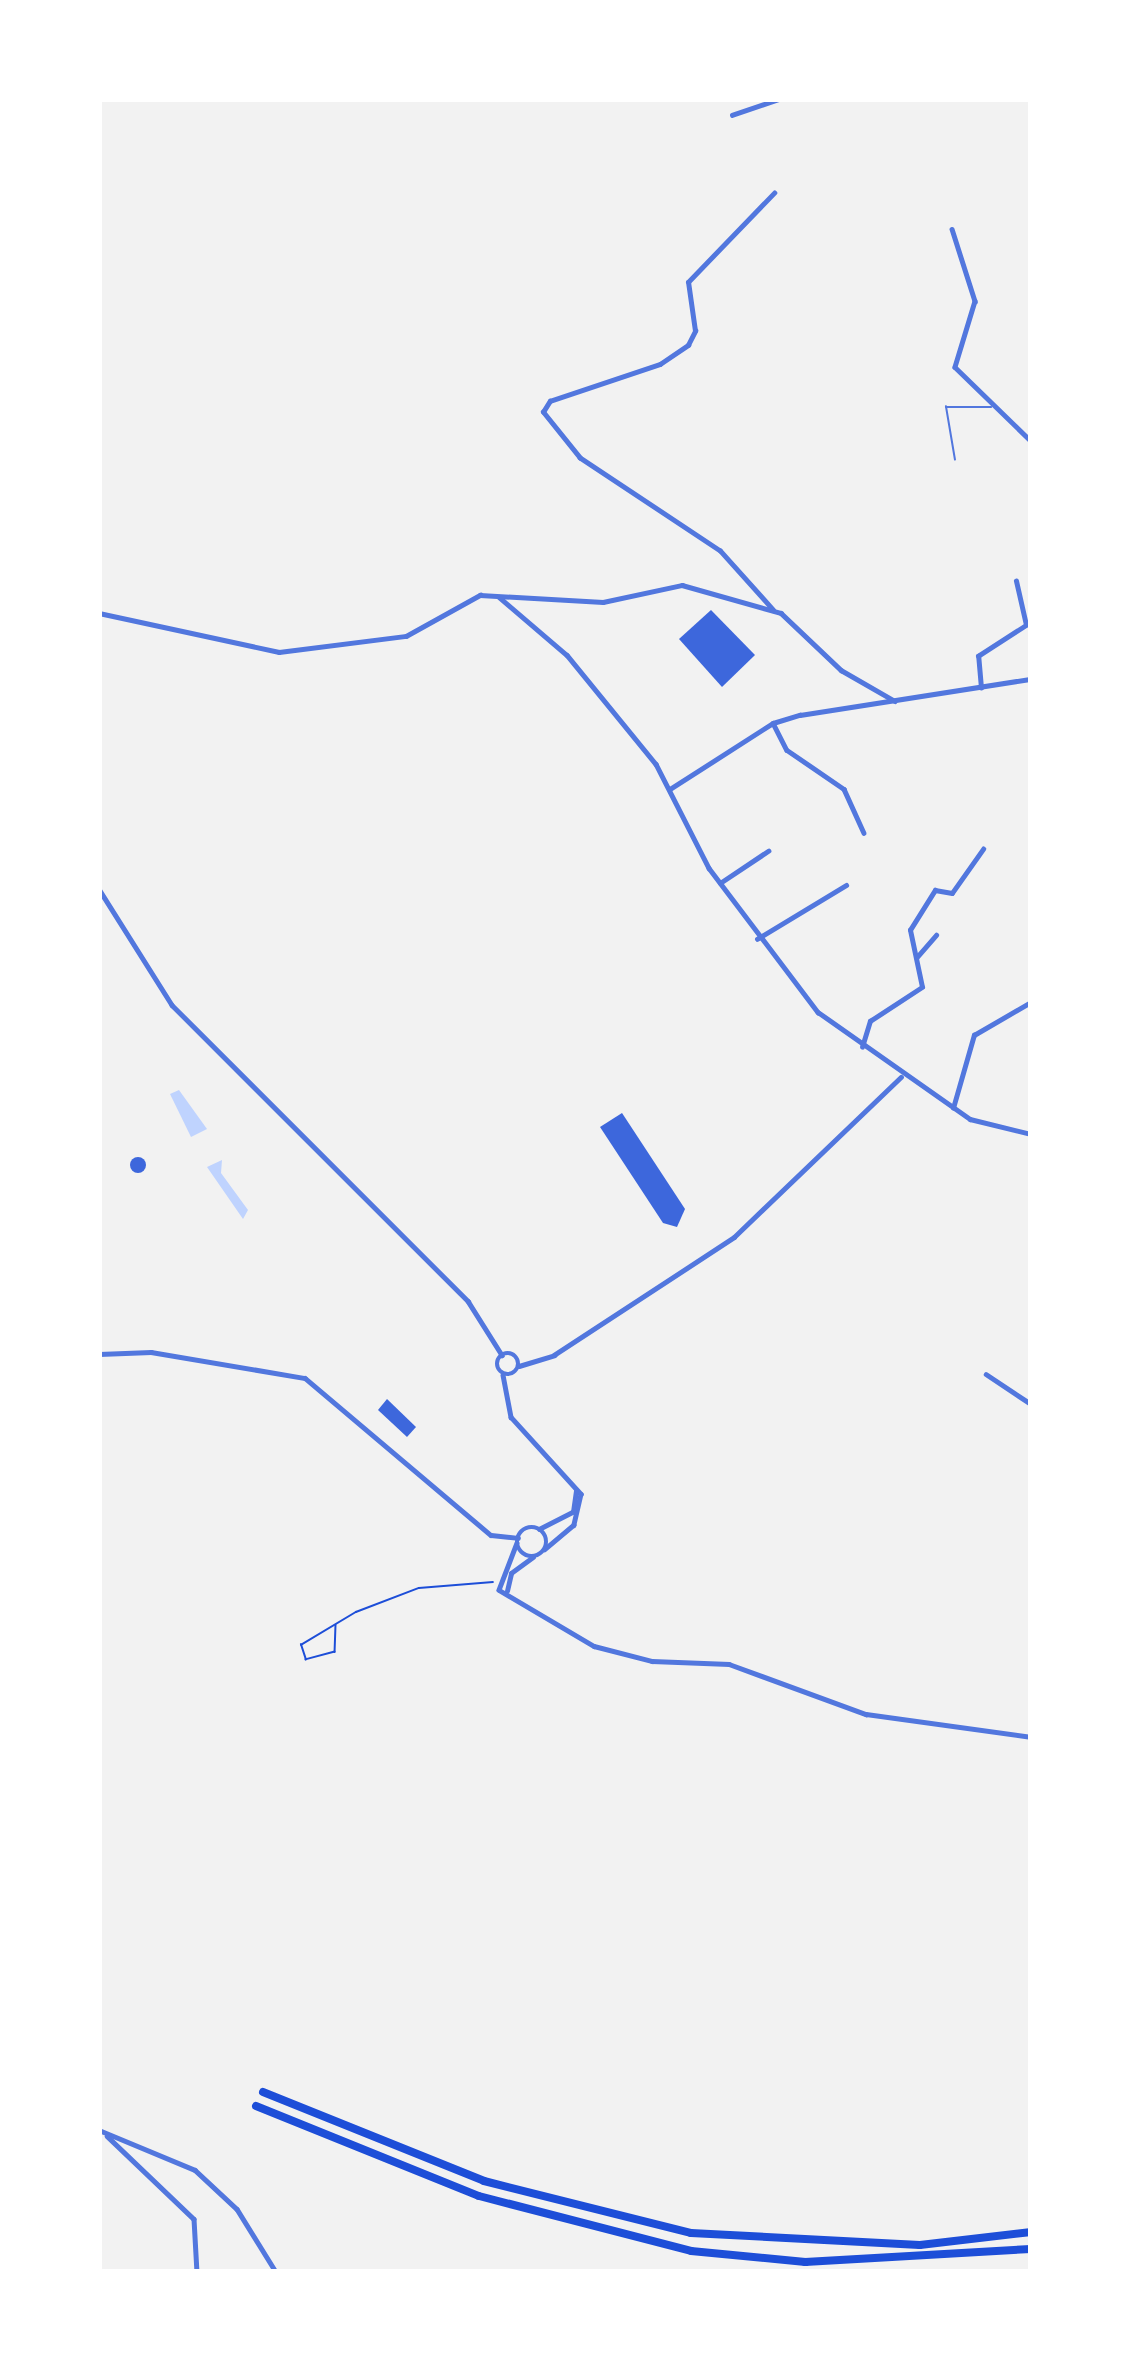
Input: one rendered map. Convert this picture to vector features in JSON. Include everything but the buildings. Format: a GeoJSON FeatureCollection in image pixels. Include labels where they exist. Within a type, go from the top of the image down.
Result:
{"type":"FeatureCollection","features":[{"type":"Feature","properties":{"kind":"highway"},"geometry":{"type":"LineString","coordinates":[[263,2092],[484,2181],[692,2233],[920,2245],[1031,2232]]}},
{"type":"Feature","properties":{"kind":"highway"},"geometry":{"type":"LineString","coordinates":[[256,2106],[479,2196],[691,2251],[806,2262],[1031,2249]]}},
{"type":"Feature","properties":{"kind":"street"},"geometry":{"type":"LineString","coordinates":[[732,115],[779,99]]}},
{"type":"Feature","properties":{"kind":"street"},"geometry":{"type":"LineString","coordinates":[[773,193],[688,282],[695,331],[688,345],[660,364],[550,401],[544,412],[580,458],[719,551],[773,610],[842,670],[895,701]]}},
{"type":"Feature","properties":{"kind":"street"},"geometry":{"type":"LineString","coordinates":[[952,229],[975,302],[955,367],[987,390],[994,407],[1031,441]]}},
{"type":"Feature","properties":{"kind":"street"},"geometry":{"type":"LineString","coordinates":[[981,688],[978,656],[1026,625],[1016,581]]}},
{"type":"Feature","properties":{"kind":"street"},"geometry":{"type":"LineString","coordinates":[[99,614],[279,652],[406,636],[464,598],[604,602],[682,584],[773,610]]}},
{"type":"Feature","properties":{"kind":"street"},"geometry":{"type":"LineString","coordinates":[[498,596],[512,616],[567,655],[668,790],[758,939],[818,1012],[901,1077],[953,1108],[995,1131],[1031,1134]]}},
{"type":"Feature","properties":{"kind":"street"},"geometry":{"type":"LineString","coordinates":[[668,790],[772,724],[1031,679]]}},
{"type":"Feature","properties":{"kind":"street"},"geometry":{"type":"LineString","coordinates":[[772,724],[787,750],[844,789],[864,833]]}},
{"type":"Feature","properties":{"kind":"street"},"geometry":{"type":"LineString","coordinates":[[862,1047],[870,1021],[922,987],[917,957],[906,940],[910,930],[935,890],[952,893],[982,849]]}},
{"type":"Feature","properties":{"kind":"street"},"geometry":{"type":"LineString","coordinates":[[720,883],[768,851]]}},
{"type":"Feature","properties":{"kind":"street"},"geometry":{"type":"LineString","coordinates":[[758,939],[846,885]]}},
{"type":"Feature","properties":{"kind":"street"},"geometry":{"type":"LineString","coordinates":[[99,889],[172,1005],[468,1301],[502,1355]]}},
{"type":"Feature","properties":{"kind":"street"},"geometry":{"type":"LineString","coordinates":[[917,957],[936,935]]}},
{"type":"Feature","properties":{"kind":"street"},"geometry":{"type":"LineString","coordinates":[[953,1108],[974,1035],[1031,1002]]}},
{"type":"Feature","properties":{"kind":"street"},"geometry":{"type":"LineString","coordinates":[[503,1375],[554,1355],[718,1250],[901,1077]]}},
{"type":"Feature","properties":{"kind":"street"},"geometry":{"type":"LineString","coordinates":[[99,1354],[151,1352],[305,1378],[491,1535],[518,1540],[533,1557]]}},
{"type":"Feature","properties":{"kind":"street"},"geometry":{"type":"LineString","coordinates":[[502,1355],[514,1355],[519,1366]]}},
{"type":"Feature","properties":{"kind":"street"},"geometry":{"type":"LineString","coordinates":[[502,1355],[496,1365],[503,1375],[511,1417],[575,1486],[580,1515],[504,1583],[509,1596]]}},
{"type":"Feature","properties":{"kind":"street"},"geometry":{"type":"LineString","coordinates":[[986,1374],[1030,1402]]}},
{"type":"Feature","properties":{"kind":"street"},"geometry":{"type":"LineString","coordinates":[[575,1486],[573,1512],[518,1540],[496,1582],[509,1596],[619,1655],[730,1664],[866,1714],[1031,1737]]}},
{"type":"Feature","properties":{"kind":"street"},"geometry":{"type":"LineString","coordinates":[[539,1529],[545,1549]]}},
{"type":"Feature","properties":{"kind":"street"},"geometry":{"type":"LineString","coordinates":[[101,2131],[194,2219],[197,2272]]}},
{"type":"Feature","properties":{"kind":"street"},"geometry":{"type":"LineString","coordinates":[[101,2131],[209,2181],[276,2272]]}},
{"type":"Feature","properties":{"kind":"lane"},"geometry":{"type":"LineString","coordinates":[[955,460],[946,407],[994,407]]}},
{"type":"Feature","properties":{"kind":"path"},"geometry":{"type":"LineString","coordinates":[[336,1625],[335,1652],[306,1660],[301,1645],[336,1625],[419,1588],[496,1582]]}},
{"type":"Feature","properties":{"kind":"water"},"geometry":{"type":"Polygon","coordinates":[[[179,1090],[207,1129],[191,1137],[170,1094],[179,1090]]]}},
{"type":"Feature","properties":{"kind":"water"},"geometry":{"type":"Polygon","coordinates":[[[222,1160],[221,1173],[248,1210],[243,1219],[207,1167],[222,1160]]]}}]}
